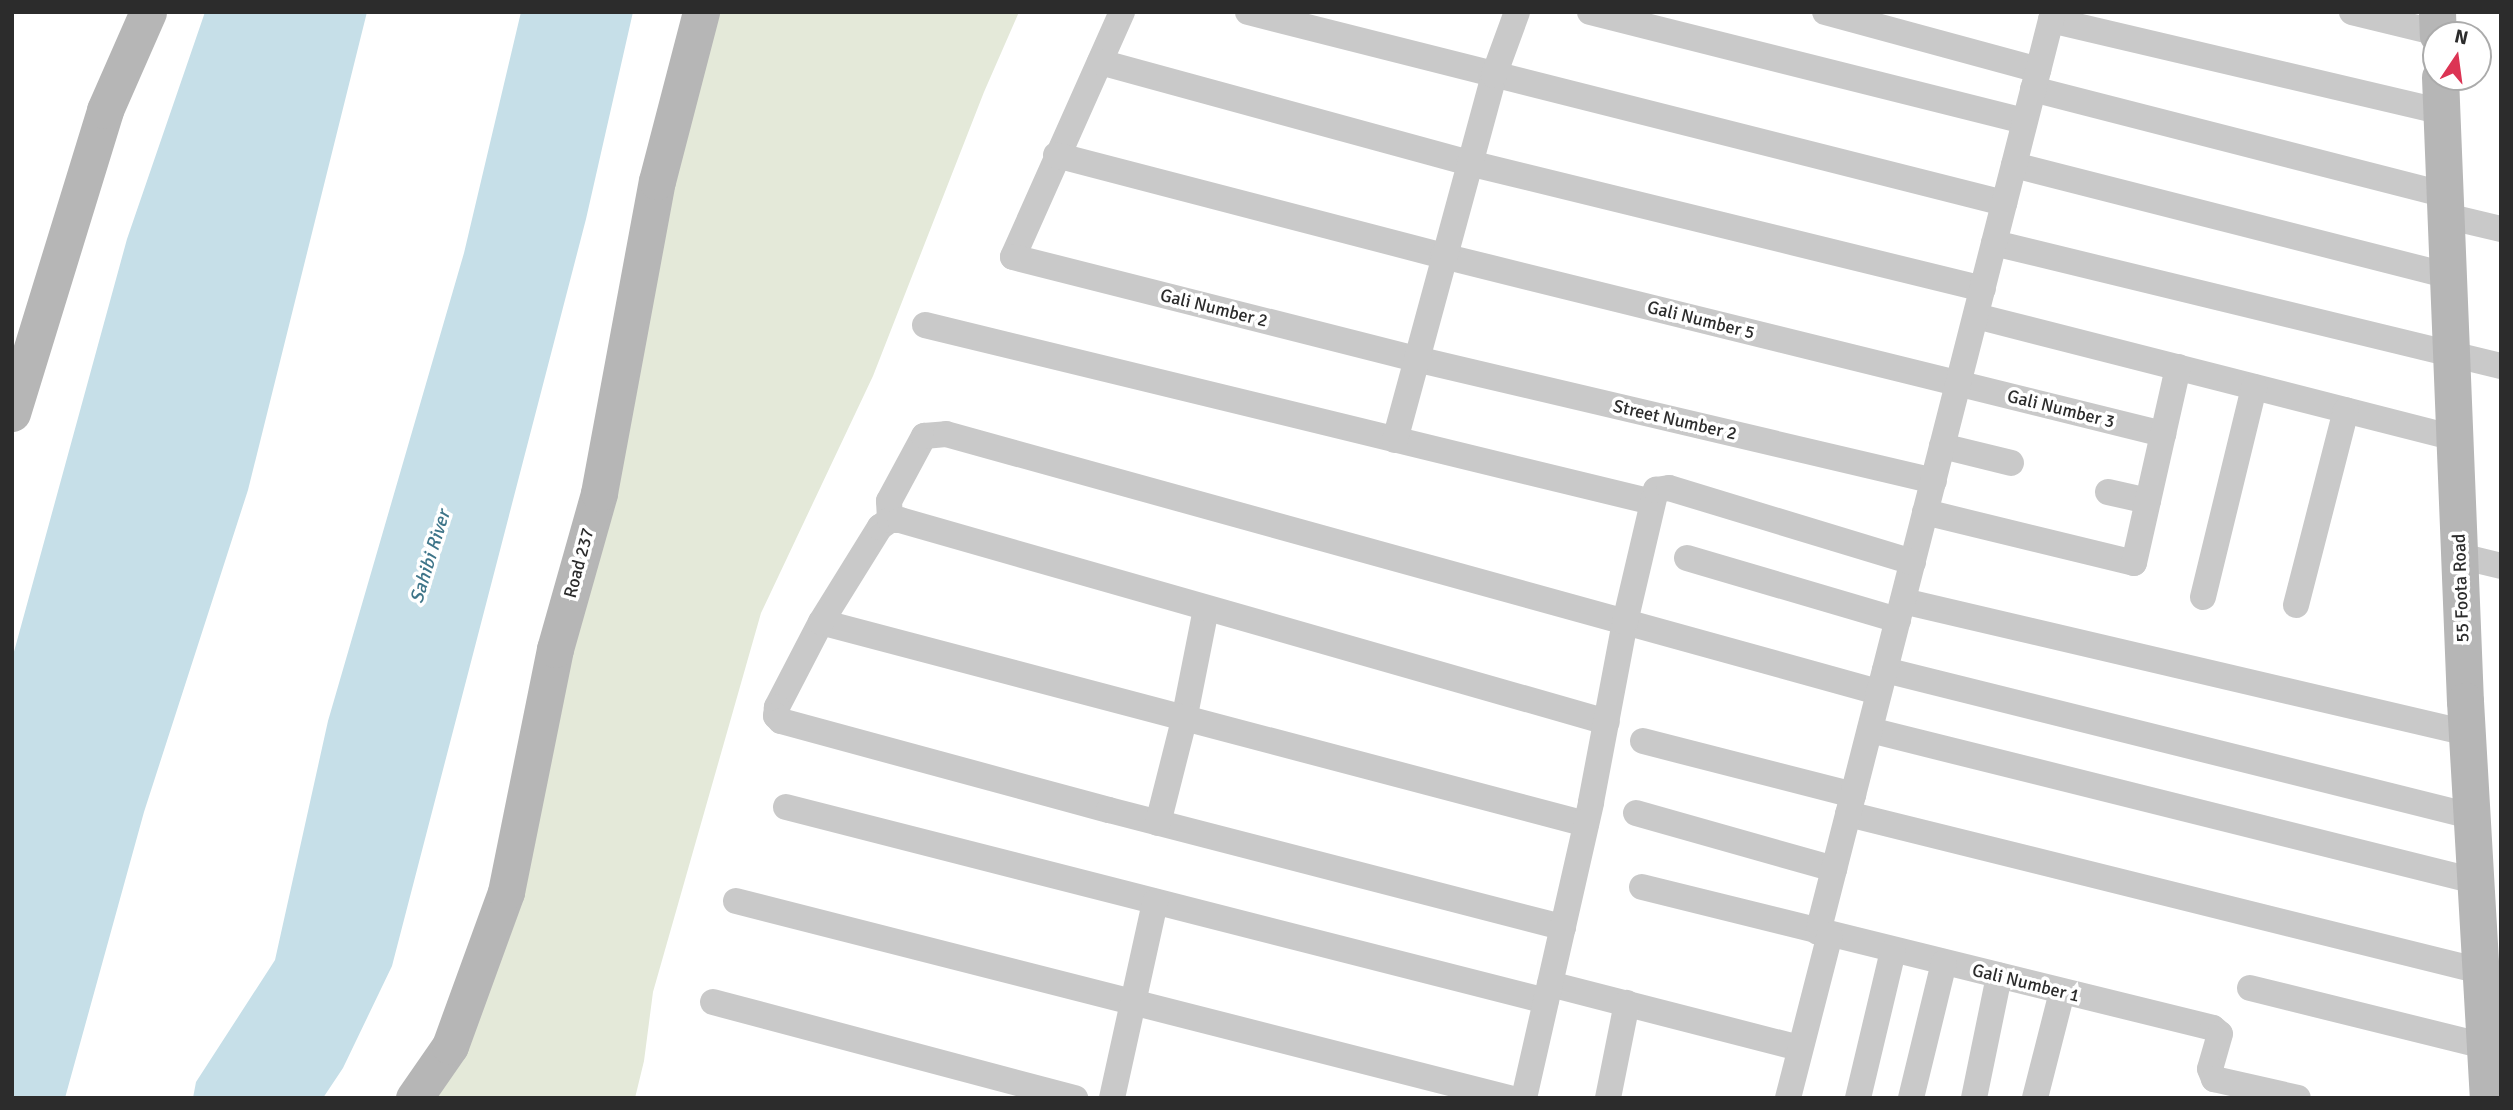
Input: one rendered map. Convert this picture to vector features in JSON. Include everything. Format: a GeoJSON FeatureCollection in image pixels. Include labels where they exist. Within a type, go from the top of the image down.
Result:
{"type":"FeatureCollection","features":[{"type":"Feature","properties":{"kind":"street"},"geometry":{"type":"LineString","coordinates":[[12,413],[105,110],[148,12]]}},
{"type":"Feature","properties":{"kind":"street","name":"Road 237"},"geometry":{"type":"LineString","coordinates":[[414,1098],[450,1046],[506,892],[555,649],[598,493],[657,181],[701,12]]}},
{"type":"Feature","properties":{"kind":"street"},"geometry":{"type":"LineString","coordinates":[[1056,155],[1122,12]]}},
{"type":"Feature","properties":{"kind":"street"},"geometry":{"type":"LineString","coordinates":[[1248,12],[2004,203]]}},
{"type":"Feature","properties":{"kind":"street"},"geometry":{"type":"LineString","coordinates":[[1395,440],[1494,75],[1517,12]]}},
{"type":"Feature","properties":{"kind":"street"},"geometry":{"type":"LineString","coordinates":[[1590,12],[2025,121]]}},
{"type":"Feature","properties":{"kind":"street"},"geometry":{"type":"LineString","coordinates":[[1825,12],[2446,206],[2501,229]]}},
{"type":"Feature","properties":{"kind":"street"},"geometry":{"type":"LineString","coordinates":[[2352,12],[2422,24]]}},
{"type":"Feature","properties":{"kind":"street"},"geometry":{"type":"LineString","coordinates":[[1788,1098],[1824,934],[1834,869],[2052,16],[2441,95]]}},
{"type":"Feature","properties":{"kind":"street"},"geometry":{"type":"LineString","coordinates":[[1100,62],[1469,163],[1983,289]]}},
{"type":"Feature","properties":{"kind":"street","name":"55 Foota Road"},"geometry":{"type":"LineString","coordinates":[[2441,95],[2471,816],[2475,881],[2486,956],[2484,1046],[2488,1098]]}},
{"type":"Feature","properties":{"kind":"street","name":"Gali Number 5"},"geometry":{"type":"LineString","coordinates":[[1056,155],[1443,256],[1959,383]]}},
{"type":"Feature","properties":{"kind":"street","name":"Gali Number 2"},"geometry":{"type":"LineString","coordinates":[[1056,155],[1013,257],[1416,359]]}},
{"type":"Feature","properties":{"kind":"street"},"geometry":{"type":"LineString","coordinates":[[2014,164],[2449,276]]}},
{"type":"Feature","properties":{"kind":"street"},"geometry":{"type":"LineString","coordinates":[[1994,243],[2501,366]]}},
{"type":"Feature","properties":{"kind":"street"},"geometry":{"type":"LineString","coordinates":[[1976,316],[2455,438]]}},
{"type":"Feature","properties":{"kind":"street"},"geometry":{"type":"LineString","coordinates":[[925,326],[1652,502]]}},
{"type":"Feature","properties":{"kind":"street","name":"Street Number 2"},"geometry":{"type":"LineString","coordinates":[[1416,359],[1934,481]]}},
{"type":"Feature","properties":{"kind":"street"},"geometry":{"type":"LineString","coordinates":[[1926,512],[2134,563],[2178,367]]}},
{"type":"Feature","properties":{"kind":"street","name":"Gali Number 3"},"geometry":{"type":"LineString","coordinates":[[1959,383],[2163,434]]}},
{"type":"Feature","properties":{"kind":"street"},"geometry":{"type":"LineString","coordinates":[[2203,597],[2254,387]]}},
{"type":"Feature","properties":{"kind":"street"},"geometry":{"type":"LineString","coordinates":[[2296,605],[2346,410]]}},
{"type":"Feature","properties":{"kind":"street"},"geometry":{"type":"LineString","coordinates":[[890,520],[889,501],[924,436],[946,434],[1625,622],[2471,816]]}},
{"type":"Feature","properties":{"kind":"street"},"geometry":{"type":"LineString","coordinates":[[1942,446],[2011,463]]}},
{"type":"Feature","properties":{"kind":"street"},"geometry":{"type":"LineString","coordinates":[[1524,1098],[1586,824],[1625,622],[1656,490],[1669,488],[1913,562]]}},
{"type":"Feature","properties":{"kind":"street"},"geometry":{"type":"LineString","coordinates":[[2108,492],[2148,500]]}},
{"type":"Feature","properties":{"kind":"street"},"geometry":{"type":"LineString","coordinates":[[1563,926],[1158,823],[780,721],[776,716],[777,707],[821,622],[880,527],[890,520],[900,520],[1607,722]]}},
{"type":"Feature","properties":{"kind":"street"},"geometry":{"type":"LineString","coordinates":[[2460,556],[2501,566]]}},
{"type":"Feature","properties":{"kind":"street"},"geometry":{"type":"LineString","coordinates":[[1687,558],[1901,610],[2467,733]]}},
{"type":"Feature","properties":{"kind":"street"},"geometry":{"type":"LineString","coordinates":[[1158,823],[1184,720],[1206,609]]}},
{"type":"Feature","properties":{"kind":"street"},"geometry":{"type":"LineString","coordinates":[[821,622],[1586,824]]}},
{"type":"Feature","properties":{"kind":"street"},"geometry":{"type":"LineString","coordinates":[[1870,730],[2475,881]]}},
{"type":"Feature","properties":{"kind":"street"},"geometry":{"type":"LineString","coordinates":[[1643,741],[1850,804],[2486,956]]}},
{"type":"Feature","properties":{"kind":"street"},"geometry":{"type":"LineString","coordinates":[[786,807],[1155,902],[1548,992],[1627,1003],[1800,1048]]}},
{"type":"Feature","properties":{"kind":"street"},"geometry":{"type":"LineString","coordinates":[[1636,813],[1834,869]]}},
{"type":"Feature","properties":{"kind":"street","name":"Gali Number 1"},"geometry":{"type":"LineString","coordinates":[[1642,887],[2213,1028],[2220,1034],[2207,1086]]}},
{"type":"Feature","properties":{"kind":"street"},"geometry":{"type":"LineString","coordinates":[[736,901],[1510,1098]]}},
{"type":"Feature","properties":{"kind":"street"},"geometry":{"type":"LineString","coordinates":[[1112,1098],[1155,902]]}},
{"type":"Feature","properties":{"kind":"street"},"geometry":{"type":"LineString","coordinates":[[1858,1098],[1893,951]]}},
{"type":"Feature","properties":{"kind":"street"},"geometry":{"type":"LineString","coordinates":[[1911,1098],[1944,963]]}},
{"type":"Feature","properties":{"kind":"street"},"geometry":{"type":"LineString","coordinates":[[1974,1098],[1999,976]]}},
{"type":"Feature","properties":{"kind":"street"},"geometry":{"type":"LineString","coordinates":[[2250,988],[2484,1046]]}},
{"type":"Feature","properties":{"kind":"street"},"geometry":{"type":"LineString","coordinates":[[2035,1098],[2062,992]]}},
{"type":"Feature","properties":{"kind":"street"},"geometry":{"type":"LineString","coordinates":[[713,1002],[1075,1098]]}},
{"type":"Feature","properties":{"kind":"street"},"geometry":{"type":"LineString","coordinates":[[1608,1098],[1627,1003]]}},
{"type":"Feature","properties":{"kind":"street"},"geometry":{"type":"LineString","coordinates":[[2207,1086],[2220,1082],[2262,1094],[2298,1098]]}},
{"type":"Feature","properties":{"kind":"green space"},"geometry":{"type":"Polygon","coordinates":[[[708,12],[1019,12],[984,92],[873,376],[761,613],[653,992],[644,1061],[635,1098],[424,1098],[462,1036],[708,12]]]}},
{"type":"Feature","properties":{"kind":"water"},"geometry":{"type":"Polygon","coordinates":[[[205,12],[367,12],[248,490],[144,812],[65,1098],[12,1098],[12,659],[127,239],[205,12]]]}},
{"type":"Feature","properties":{"kind":"water","name":"Sahibi River"},"geometry":{"type":"Polygon","coordinates":[[[521,12],[633,12],[586,219],[392,966],[343,1068],[323,1098],[193,1098],[196,1082],[275,960],[328,721],[464,253],[521,12]]]}}]}
